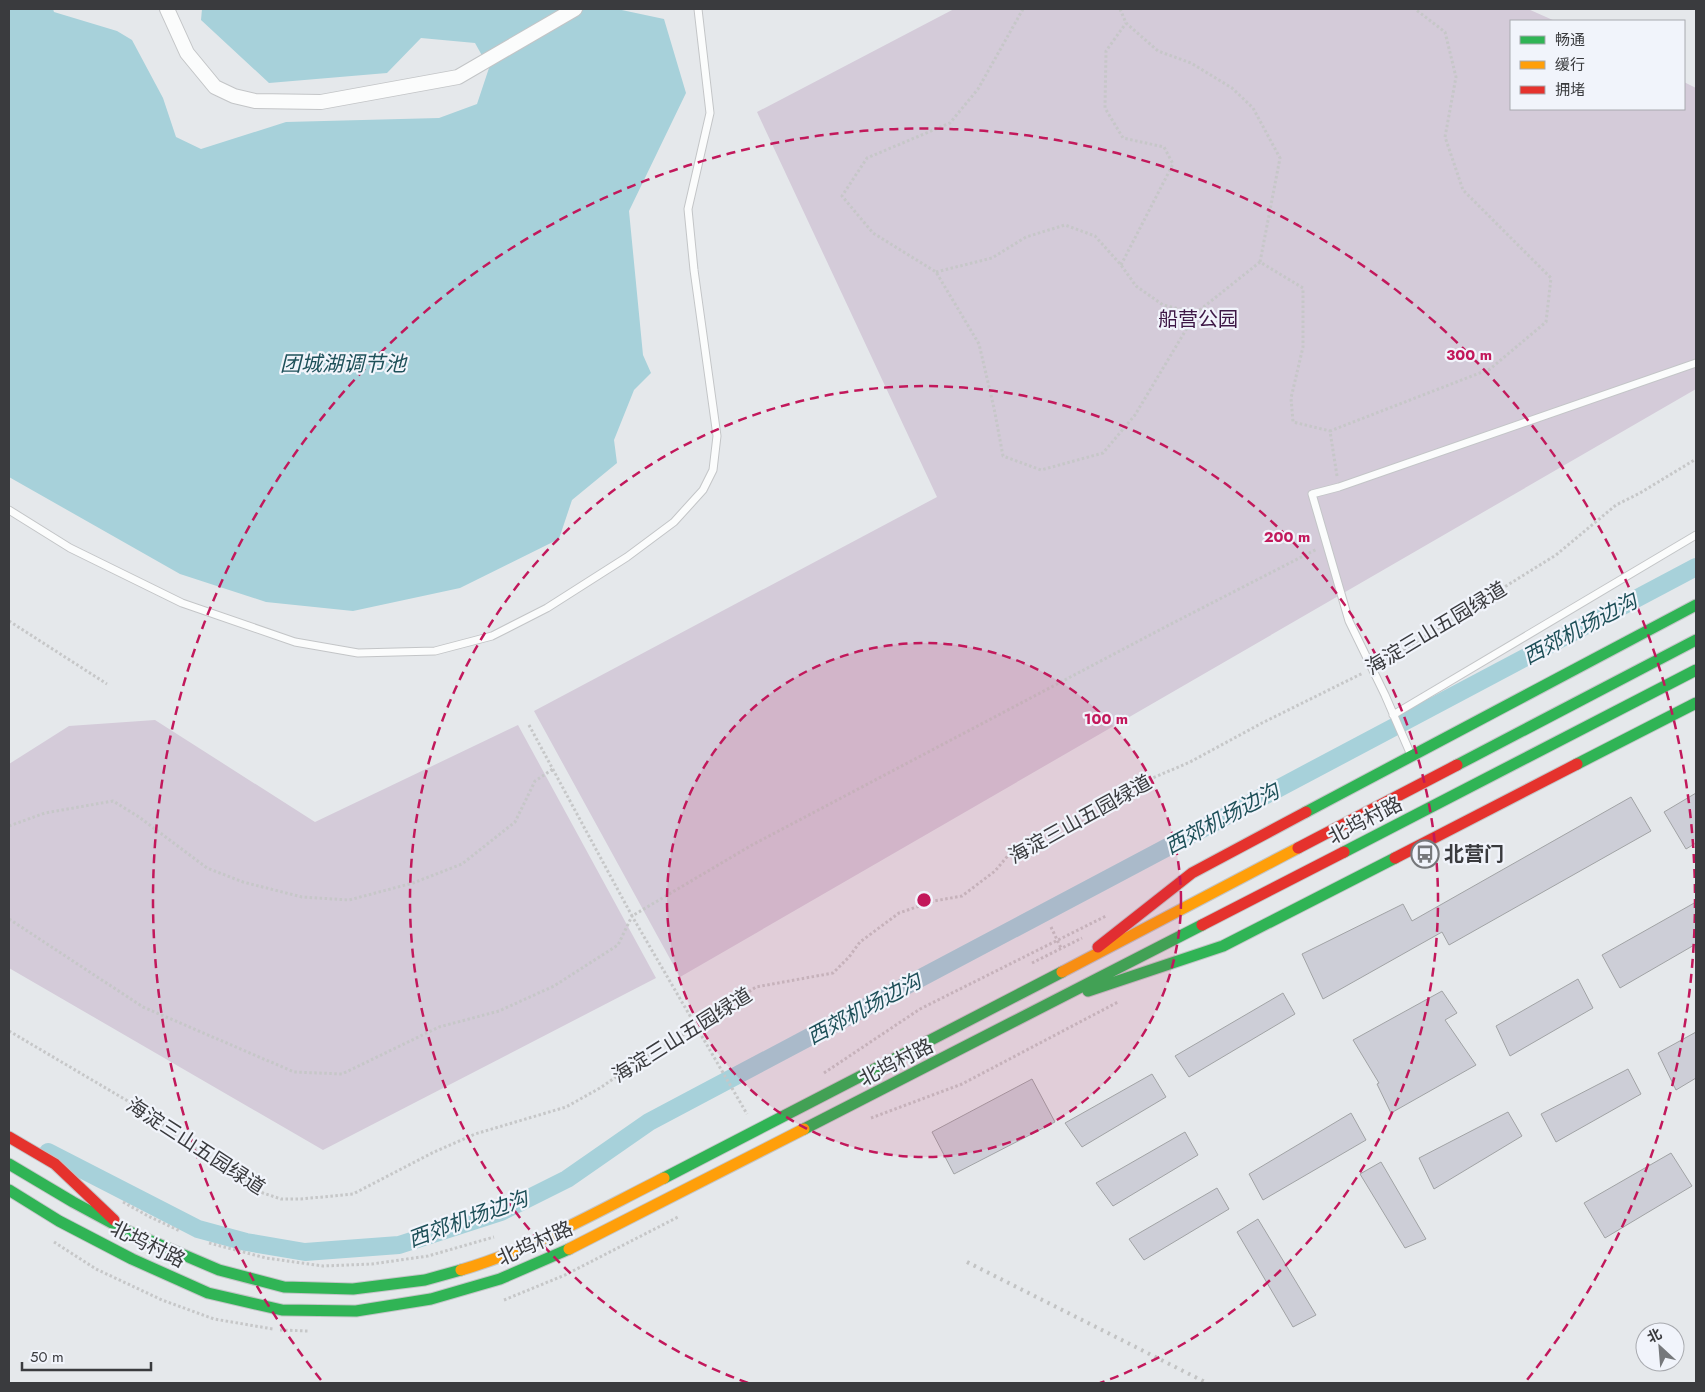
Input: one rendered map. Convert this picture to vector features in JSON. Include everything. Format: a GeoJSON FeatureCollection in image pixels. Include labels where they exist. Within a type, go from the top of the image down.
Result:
{"type":"FeatureCollection","features":[{"type":"Feature","properties":{"kind":"main road","name":"北坞村路"},"geometry":{"type":"LineString","coordinates":[[1073,966],[1192,873],[1696,605]]}},
{"type":"Feature","properties":{"kind":"main road","name":"北坞村路"},"geometry":{"type":"LineString","coordinates":[[9,1164],[123,1229],[219,1270],[284,1287],[353,1289],[425,1280],[491,1261],[548,1237],[1073,966],[1696,640]]}},
{"type":"Feature","properties":{"kind":"main road","name":"北坞村路"},"geometry":{"type":"LineString","coordinates":[[9,1190],[60,1221],[132,1259],[208,1293],[282,1310],[356,1311],[431,1299],[500,1279],[557,1255],[1696,670]]}},
{"type":"Feature","properties":{"kind":"main road","name":"北坞村路"},"geometry":{"type":"LineString","coordinates":[[1050,1003],[1224,946],[1696,703]]}},
{"type":"Feature","properties":{"kind":"main road","name":"北坞村路"},"geometry":{"type":"LineString","coordinates":[[9,1137],[55,1164],[123,1229]]}},
{"type":"Feature","properties":{"kind":"street"},"geometry":{"type":"LineString","coordinates":[[167,9],[187,53],[216,87],[234,96],[255,100],[321,102],[458,77],[575,9]]}},
{"type":"Feature","properties":{"kind":"lane"},"geometry":{"type":"LineString","coordinates":[[9,510],[70,548],[182,603],[295,642],[358,653],[435,651],[492,636],[547,608],[627,557],[674,522],[703,490],[712,470],[716,445],[717,436],[694,270],[688,209],[710,113],[698,9]]}},
{"type":"Feature","properties":{"kind":"lane"},"geometry":{"type":"LineString","coordinates":[[1411,756],[1349,620],[1312,494],[1338,487],[1696,363]]}},
{"type":"Feature","properties":{"kind":"lane"},"geometry":{"type":"LineString","coordinates":[[1394,716],[1696,535]]}},
{"type":"Feature","properties":{"kind":"path"},"geometry":{"type":"LineString","coordinates":[[1023,9],[978,90],[950,123],[867,158],[842,196],[874,233],[936,272],[980,344],[1002,456],[1041,470],[1103,453],[1135,415],[1196,313],[1260,262],[1280,158],[1253,108],[1232,88],[1191,63],[1158,51],[1126,22],[1120,9]]}},
{"type":"Feature","properties":{"kind":"path"},"geometry":{"type":"LineString","coordinates":[[1260,262],[1303,288],[1303,347],[1291,398],[1293,422],[1330,431],[1490,369],[1546,322],[1551,278],[1463,190],[1445,137],[1456,78],[1444,32],[1415,9]]}},
{"type":"Feature","properties":{"kind":"path"},"geometry":{"type":"LineString","coordinates":[[1122,265],[1173,164],[1164,147],[1123,138],[1105,108],[1106,51],[1126,22]]}},
{"type":"Feature","properties":{"kind":"path"},"geometry":{"type":"LineString","coordinates":[[936,272],[992,258],[1026,237],[1065,225],[1095,236],[1122,265],[1136,286],[1163,305],[1196,313]]}},
{"type":"Feature","properties":{"kind":"path"},"geometry":{"type":"LineString","coordinates":[[1330,431],[1338,487]]}},
{"type":"Feature","properties":{"kind":"path","name":"海淀三山五园绿道"},"geometry":{"type":"LineString","coordinates":[[9,1030],[143,1110],[186,1142],[263,1193],[281,1199],[353,1194],[434,1152],[475,1134],[566,1107],[600,1088],[642,1059],[696,1027],[756,987],[833,973],[849,957],[860,942],[899,914],[934,901],[962,896],[995,871],[1011,852],[1036,840],[1068,829],[1096,815],[1141,783],[1190,762],[1262,723],[1372,669],[1556,555],[1616,505],[1640,493],[1696,459]]}},
{"type":"Feature","properties":{"kind":"path"},"geometry":{"type":"LineString","coordinates":[[9,919],[143,1007],[294,1072],[342,1074],[439,1027],[499,1011],[554,986],[618,945],[632,916],[761,841],[1135,643],[1327,544]]}},
{"type":"Feature","properties":{"kind":"path"},"geometry":{"type":"LineString","coordinates":[[9,621],[106,684]]}},
{"type":"Feature","properties":{"kind":"path"},"geometry":{"type":"LineString","coordinates":[[529,725],[632,916],[747,1114]]}},
{"type":"Feature","properties":{"kind":"path"},"geometry":{"type":"LineString","coordinates":[[9,826],[45,814],[113,801],[207,868],[243,882],[302,897],[349,900],[413,883],[462,864],[515,822],[535,780],[553,769]]}},
{"type":"Feature","properties":{"kind":"path"},"geometry":{"type":"LineString","coordinates":[[817,1078],[920,1009],[1108,915]]}},
{"type":"Feature","properties":{"kind":"path"},"geometry":{"type":"LineString","coordinates":[[1050,927],[1061,948]]}},
{"type":"Feature","properties":{"kind":"path"},"geometry":{"type":"LineString","coordinates":[[1032,963],[1082,938]]}},
{"type":"Feature","properties":{"kind":"path"},"geometry":{"type":"LineString","coordinates":[[739,1119],[754,1111]]}},
{"type":"Feature","properties":{"kind":"path"},"geometry":{"type":"LineString","coordinates":[[114,1197],[148,1216],[182,1231]]}},
{"type":"Feature","properties":{"kind":"path"},"geometry":{"type":"LineString","coordinates":[[206,1243],[266,1258],[324,1266],[372,1264],[428,1256],[499,1235]]}},
{"type":"Feature","properties":{"kind":"green space","name":"船营公园"},"geometry":{"type":"Polygon","coordinates":[[[954,9],[1528,9],[1553,20],[1510,20],[1510,110],[1685,110],[1685,82],[1696,88],[1696,389],[680,977],[534,711],[937,497],[757,112],[954,9]]]}},
{"type":"Feature","properties":{"kind":"green space"},"geometry":{"type":"Polygon","coordinates":[[[155,720],[315,822],[518,725],[656,978],[323,1150],[9,968],[9,764],[69,726],[155,720]]]}},
{"type":"Feature","properties":{"kind":"water","name":"团城湖调节池"},"geometry":{"type":"Polygon","coordinates":[[[9,9],[53,9],[54,12],[117,31],[132,40],[163,98],[176,137],[201,149],[286,122],[439,118],[477,104],[489,68],[475,43],[421,38],[387,73],[269,83],[201,20],[202,9],[617,9],[664,19],[686,93],[629,211],[643,355],[651,373],[634,390],[614,440],[617,463],[572,500],[559,539],[460,588],[353,611],[266,602],[180,574],[9,477],[9,9]]]}},
{"type":"Feature","properties":{"kind":"building"},"geometry":{"type":"Polygon","coordinates":[[[1696,793],[1696,843],[1686,849],[1664,812],[1696,793]]]}},
{"type":"Feature","properties":{"kind":"building"},"geometry":{"type":"Polygon","coordinates":[[[1631,797],[1651,831],[1449,945],[1442,932],[1323,999],[1302,954],[1403,904],[1412,921],[1631,797]]]}},
{"type":"Feature","properties":{"kind":"building"},"geometry":{"type":"Polygon","coordinates":[[[1696,902],[1696,944],[1620,988],[1602,955],[1696,902]]]}},
{"type":"Feature","properties":{"kind":"building"},"geometry":{"type":"Polygon","coordinates":[[[1578,979],[1593,1008],[1510,1056],[1496,1026],[1578,979]]]}},
{"type":"Feature","properties":{"kind":"building"},"geometry":{"type":"Polygon","coordinates":[[[1442,991],[1457,1013],[1445,1020],[1476,1065],[1391,1113],[1377,1084],[1379,1083],[1353,1040],[1442,991]]]}},
{"type":"Feature","properties":{"kind":"building"},"geometry":{"type":"Polygon","coordinates":[[[1283,993],[1295,1014],[1189,1077],[1175,1056],[1283,993]]]}},
{"type":"Feature","properties":{"kind":"building"},"geometry":{"type":"Polygon","coordinates":[[[1696,1032],[1696,1078],[1676,1090],[1658,1053],[1696,1032]]]}},
{"type":"Feature","properties":{"kind":"building"},"geometry":{"type":"Polygon","coordinates":[[[1628,1069],[1641,1094],[1556,1142],[1541,1114],[1628,1069]]]}},
{"type":"Feature","properties":{"kind":"building"},"geometry":{"type":"Polygon","coordinates":[[[1152,1074],[1166,1097],[1082,1147],[1065,1123],[1152,1074]]]}},
{"type":"Feature","properties":{"kind":"building"},"geometry":{"type":"Polygon","coordinates":[[[1032,1079],[1055,1122],[954,1174],[932,1132],[1032,1079]]]}},
{"type":"Feature","properties":{"kind":"building"},"geometry":{"type":"Polygon","coordinates":[[[1508,1112],[1522,1136],[1434,1189],[1419,1158],[1508,1112]]]}},
{"type":"Feature","properties":{"kind":"building"},"geometry":{"type":"Polygon","coordinates":[[[1351,1113],[1366,1140],[1263,1200],[1249,1174],[1351,1113]]]}},
{"type":"Feature","properties":{"kind":"building"},"geometry":{"type":"Polygon","coordinates":[[[1185,1132],[1198,1155],[1113,1206],[1096,1183],[1185,1132]]]}},
{"type":"Feature","properties":{"kind":"building"},"geometry":{"type":"Polygon","coordinates":[[[1671,1153],[1692,1186],[1605,1238],[1584,1203],[1671,1153]]]}},
{"type":"Feature","properties":{"kind":"building"},"geometry":{"type":"Polygon","coordinates":[[[1381,1162],[1426,1239],[1405,1248],[1360,1174],[1381,1162]]]}},
{"type":"Feature","properties":{"kind":"building"},"geometry":{"type":"Polygon","coordinates":[[[1217,1188],[1229,1209],[1144,1260],[1129,1239],[1217,1188]]]}},
{"type":"Feature","properties":{"kind":"building"},"geometry":{"type":"Polygon","coordinates":[[[1258,1219],[1316,1315],[1293,1327],[1237,1232],[1258,1219]]]}},
{"type":"Feature","properties":{"kind":"waterway","name":"西郊机场边沟"},"geometry":{"type":"LineString","coordinates":[[48,1152],[198,1229],[246,1242],[305,1252],[399,1245],[501,1212],[567,1179],[649,1122],[1696,567]]}},
{"type":"Feature","properties":{"kind":"railway"},"geometry":{"type":"LineString","coordinates":[[967,1262],[1207,1383]]}},
{"type":"Feature","properties":{"kind":"traffic: fast"},"geometry":{"type":"LineString","coordinates":[[1306,812],[1696,605]]}},
{"type":"Feature","properties":{"kind":"traffic: fast"},"geometry":{"type":"LineString","coordinates":[[1457,765],[1696,640]]}},
{"type":"Feature","properties":{"kind":"traffic: fast"},"geometry":{"type":"LineString","coordinates":[[1344,852],[1696,670]]}},
{"type":"Feature","properties":{"kind":"traffic: fast"},"geometry":{"type":"LineString","coordinates":[[1577,764],[1696,703]]}},
{"type":"Feature","properties":{"kind":"traffic: fast"},"geometry":{"type":"LineString","coordinates":[[1088,991],[1223,946],[1395,858]]}},
{"type":"Feature","properties":{"kind":"traffic: fast"},"geometry":{"type":"LineString","coordinates":[[804,1129],[1202,925]]}},
{"type":"Feature","properties":{"kind":"traffic: fast"},"geometry":{"type":"LineString","coordinates":[[664,1178],[1062,972]]}},
{"type":"Feature","properties":{"kind":"traffic: fast"},"geometry":{"type":"LineString","coordinates":[[9,1164],[123,1229],[219,1270],[284,1287],[353,1289],[425,1280],[461,1270]]}},
{"type":"Feature","properties":{"kind":"traffic: fast"},"geometry":{"type":"LineString","coordinates":[[9,1190],[59,1221],[132,1259],[208,1293],[282,1310],[356,1311],[431,1299],[500,1279],[569,1249]]}},
{"type":"Feature","properties":{"kind":"traffic: slow"},"geometry":{"type":"LineString","coordinates":[[1062,972],[1298,848]]}},
{"type":"Feature","properties":{"kind":"traffic: slow"},"geometry":{"type":"LineString","coordinates":[[569,1249],[804,1129]]}},
{"type":"Feature","properties":{"kind":"traffic: slow"},"geometry":{"type":"LineString","coordinates":[[461,1270],[539,1240],[664,1178]]}},
{"type":"Feature","properties":{"kind":"traffic: jam"},"geometry":{"type":"LineString","coordinates":[[1395,858],[1577,764]]}},
{"type":"Feature","properties":{"kind":"traffic: jam"},"geometry":{"type":"LineString","coordinates":[[1298,848],[1457,765]]}},
{"type":"Feature","properties":{"kind":"traffic: jam"},"geometry":{"type":"LineString","coordinates":[[1098,947],[1192,873],[1306,812]]}},
{"type":"Feature","properties":{"kind":"traffic: jam"},"geometry":{"type":"LineString","coordinates":[[1202,925],[1344,852]]}},
{"type":"Feature","properties":{"kind":"traffic: jam"},"geometry":{"type":"LineString","coordinates":[[9,1137],[55,1164],[114,1220]]}},
{"type":"Feature","properties":{"kind":"place","name":"北营门"},"geometry":{"type":"Point","coordinates":[1425,854]}}]}
